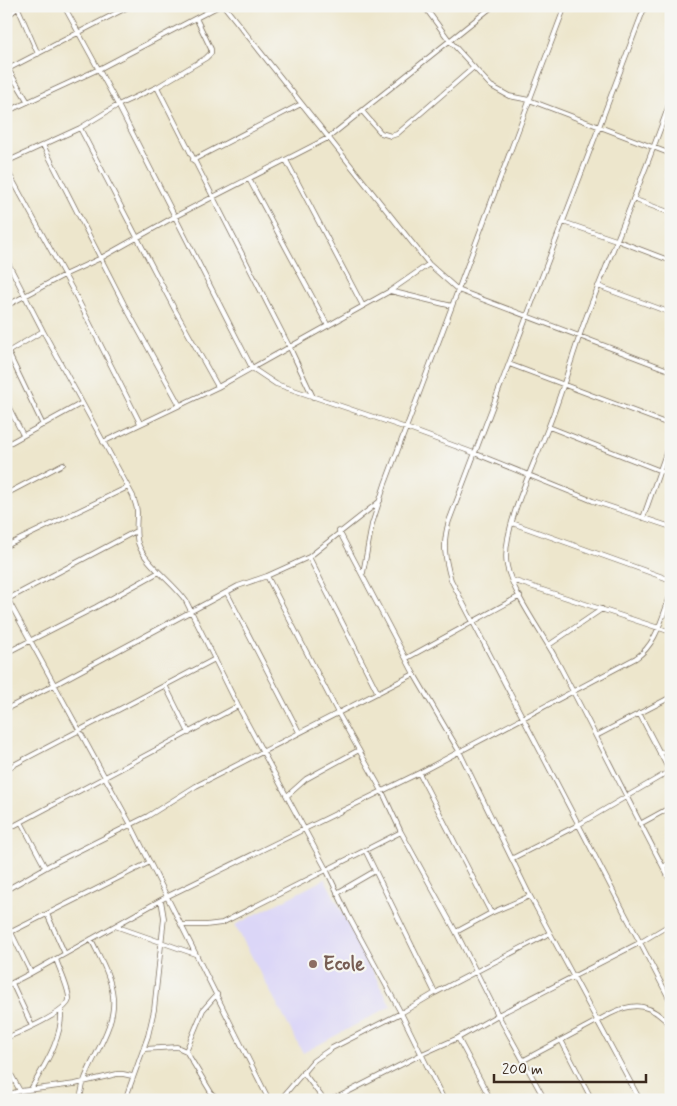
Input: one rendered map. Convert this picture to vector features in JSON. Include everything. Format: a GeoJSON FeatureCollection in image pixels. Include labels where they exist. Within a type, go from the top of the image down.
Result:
{"type":"FeatureCollection","features":[{"type":"Feature","properties":{"kind":"street"},"geometry":{"type":"LineString","coordinates":[[64,6],[118,105],[252,368],[276,384],[406,428],[594,501],[671,527]]}},
{"type":"Feature","properties":{"kind":"street"},"geometry":{"type":"LineString","coordinates":[[28,102],[7,69],[130,6]]}},
{"type":"Feature","properties":{"kind":"street"},"geometry":{"type":"LineString","coordinates":[[6,112],[99,69],[219,6]]}},
{"type":"Feature","properties":{"kind":"street"},"geometry":{"type":"LineString","coordinates":[[224,6],[429,264],[458,290],[671,371]]}},
{"type":"Feature","properties":{"kind":"street"},"geometry":{"type":"LineString","coordinates":[[424,6],[449,40],[491,86],[509,96],[529,100],[671,154]]}},
{"type":"Feature","properties":{"kind":"street"},"geometry":{"type":"LineString","coordinates":[[6,306],[328,138],[493,6]]}},
{"type":"Feature","properties":{"kind":"street"},"geometry":{"type":"LineString","coordinates":[[362,574],[372,524],[380,500],[565,6]]}},
{"type":"Feature","properties":{"kind":"street"},"geometry":{"type":"LineString","coordinates":[[645,6],[448,521],[444,556],[451,580],[472,622],[671,1002]]}},
{"type":"Feature","properties":{"kind":"street"},"geometry":{"type":"LineString","coordinates":[[6,17],[19,7],[38,54]]}},
{"type":"Feature","properties":{"kind":"street"},"geometry":{"type":"LineString","coordinates":[[6,162],[80,128],[118,105],[157,87],[206,58],[211,53],[211,49],[196,18]]}},
{"type":"Feature","properties":{"kind":"street"},"geometry":{"type":"LineString","coordinates":[[362,111],[381,133],[391,136],[397,134],[474,67]]}},
{"type":"Feature","properties":{"kind":"street"},"geometry":{"type":"LineString","coordinates":[[157,87],[192,160],[290,348],[313,397]]}},
{"type":"Feature","properties":{"kind":"street"},"geometry":{"type":"LineString","coordinates":[[671,99],[654,148],[598,286],[548,427],[528,475],[505,553],[506,565],[520,596],[573,691],[625,797],[671,882]]}},
{"type":"Feature","properties":{"kind":"street"},"geometry":{"type":"LineString","coordinates":[[192,160],[301,104]]}},
{"type":"Feature","properties":{"kind":"street"},"geometry":{"type":"LineString","coordinates":[[80,128],[175,310],[218,387]]}},
{"type":"Feature","properties":{"kind":"street"},"geometry":{"type":"LineString","coordinates":[[43,145],[179,404]]}},
{"type":"Feature","properties":{"kind":"street"},"geometry":{"type":"LineString","coordinates":[[286,160],[363,306]]}},
{"type":"Feature","properties":{"kind":"street"},"geometry":{"type":"LineString","coordinates":[[6,168],[64,275],[140,423]]}},
{"type":"Feature","properties":{"kind":"street"},"geometry":{"type":"LineString","coordinates":[[249,178],[328,326]]}},
{"type":"Feature","properties":{"kind":"street"},"geometry":{"type":"LineString","coordinates":[[633,199],[671,213]]}},
{"type":"Feature","properties":{"kind":"street"},"geometry":{"type":"LineString","coordinates":[[563,222],[671,261]]}},
{"type":"Feature","properties":{"kind":"street"},"geometry":{"type":"LineString","coordinates":[[6,259],[43,332],[128,486],[137,509],[136,531],[139,544],[159,572],[182,595],[192,612],[238,706],[305,829],[422,1054],[443,1098],[438,1100]]}},
{"type":"Feature","properties":{"kind":"street"},"geometry":{"type":"LineString","coordinates":[[103,442],[218,387],[290,348],[390,291],[429,264]]}},
{"type":"Feature","properties":{"kind":"street"},"geometry":{"type":"LineString","coordinates":[[598,286],[671,313]]}},
{"type":"Feature","properties":{"kind":"street"},"geometry":{"type":"LineString","coordinates":[[390,291],[452,306]]}},
{"type":"Feature","properties":{"kind":"street"},"geometry":{"type":"LineString","coordinates":[[43,332],[7,352],[44,424]]}},
{"type":"Feature","properties":{"kind":"street"},"geometry":{"type":"LineString","coordinates":[[508,364],[562,386],[671,425]]}},
{"type":"Feature","properties":{"kind":"street"},"geometry":{"type":"LineString","coordinates":[[6,402],[23,436]]}},
{"type":"Feature","properties":{"kind":"street"},"geometry":{"type":"LineString","coordinates":[[6,445],[82,404]]}},
{"type":"Feature","properties":{"kind":"street"},"geometry":{"type":"LineString","coordinates":[[548,427],[671,475]]}},
{"type":"Feature","properties":{"kind":"street"},"geometry":{"type":"LineString","coordinates":[[643,518],[671,440]]}},
{"type":"Feature","properties":{"kind":"street"},"geometry":{"type":"LineString","coordinates":[[6,494],[63,464]]}},
{"type":"Feature","properties":{"kind":"street"},"geometry":{"type":"LineString","coordinates":[[6,546],[128,486]]}},
{"type":"Feature","properties":{"kind":"street"},"geometry":{"type":"LineString","coordinates":[[6,710],[248,582],[267,576],[308,557],[380,500]]}},
{"type":"Feature","properties":{"kind":"street"},"geometry":{"type":"LineString","coordinates":[[512,524],[671,580]]}},
{"type":"Feature","properties":{"kind":"street"},"geometry":{"type":"LineString","coordinates":[[136,531],[7,598],[131,825],[269,1100]]}},
{"type":"Feature","properties":{"kind":"street"},"geometry":{"type":"LineString","coordinates":[[340,531],[414,674],[459,751],[530,896],[640,1100]]}},
{"type":"Feature","properties":{"kind":"street"},"geometry":{"type":"LineString","coordinates":[[308,557],[378,693]]}},
{"type":"Feature","properties":{"kind":"street"},"geometry":{"type":"LineString","coordinates":[[6,652],[96,607],[159,572]]}},
{"type":"Feature","properties":{"kind":"street"},"geometry":{"type":"LineString","coordinates":[[267,576],[338,713],[382,791],[401,832],[456,932],[498,1015],[545,1100]]}},
{"type":"Feature","properties":{"kind":"street"},"geometry":{"type":"LineString","coordinates":[[512,580],[671,632]]}},
{"type":"Feature","properties":{"kind":"street"},"geometry":{"type":"LineString","coordinates":[[227,593],[299,732]]}},
{"type":"Feature","properties":{"kind":"street"},"geometry":{"type":"LineString","coordinates":[[6,986],[168,896],[419,773],[644,652],[652,642],[671,594]]}},
{"type":"Feature","properties":{"kind":"street"},"geometry":{"type":"LineString","coordinates":[[407,658],[520,596]]}},
{"type":"Feature","properties":{"kind":"street"},"geometry":{"type":"LineString","coordinates":[[548,645],[602,609]]}},
{"type":"Feature","properties":{"kind":"street"},"geometry":{"type":"LineString","coordinates":[[6,770],[215,659]]}},
{"type":"Feature","properties":{"kind":"street"},"geometry":{"type":"LineString","coordinates":[[6,890],[46,867],[131,825],[196,786],[414,674]]}},
{"type":"Feature","properties":{"kind":"street"},"geometry":{"type":"LineString","coordinates":[[165,685],[189,732]]}},
{"type":"Feature","properties":{"kind":"street"},"geometry":{"type":"LineString","coordinates":[[596,736],[671,697]]}},
{"type":"Feature","properties":{"kind":"street"},"geometry":{"type":"LineString","coordinates":[[6,830],[238,706]]}},
{"type":"Feature","properties":{"kind":"street"},"geometry":{"type":"LineString","coordinates":[[513,858],[578,826],[670,772],[640,713]]}},
{"type":"Feature","properties":{"kind":"street"},"geometry":{"type":"LineString","coordinates":[[660,754],[671,748]]}},
{"type":"Feature","properties":{"kind":"street"},"geometry":{"type":"LineString","coordinates":[[287,796],[306,779],[359,750]]}},
{"type":"Feature","properties":{"kind":"street"},"geometry":{"type":"LineString","coordinates":[[419,773],[491,913]]}},
{"type":"Feature","properties":{"kind":"street"},"geometry":{"type":"LineString","coordinates":[[640,824],[671,807]]}},
{"type":"Feature","properties":{"kind":"street"},"geometry":{"type":"LineString","coordinates":[[21,822],[46,867]]}},
{"type":"Feature","properties":{"kind":"street"},"geometry":{"type":"LineString","coordinates":[[182,925],[222,923],[401,832]]}},
{"type":"Feature","properties":{"kind":"street"},"geometry":{"type":"LineString","coordinates":[[364,850],[435,993]]}},
{"type":"Feature","properties":{"kind":"street"},"geometry":{"type":"LineString","coordinates":[[11,932],[150,862]]}},
{"type":"Feature","properties":{"kind":"street"},"geometry":{"type":"LineString","coordinates":[[663,866],[671,862]]}},
{"type":"Feature","properties":{"kind":"street"},"geometry":{"type":"LineString","coordinates":[[337,893],[375,871]]}},
{"type":"Feature","properties":{"kind":"street"},"geometry":{"type":"LineString","coordinates":[[456,932],[491,913],[530,896]]}},
{"type":"Feature","properties":{"kind":"street"},"geometry":{"type":"LineString","coordinates":[[125,1100],[132,1076],[144,1049],[154,1010],[164,918],[161,900]]}},
{"type":"Feature","properties":{"kind":"street"},"geometry":{"type":"LineString","coordinates":[[47,914],[65,954]]}},
{"type":"Feature","properties":{"kind":"street"},"geometry":{"type":"LineString","coordinates":[[6,922],[31,973]]}},
{"type":"Feature","properties":{"kind":"street"},"geometry":{"type":"LineString","coordinates":[[329,1100],[458,1038],[498,1015],[641,942],[671,924]]}},
{"type":"Feature","properties":{"kind":"street"},"geometry":{"type":"LineString","coordinates":[[115,926],[161,944],[195,954]]}},
{"type":"Feature","properties":{"kind":"street"},"geometry":{"type":"LineString","coordinates":[[280,1100],[313,1061],[332,1048],[401,1014],[435,993],[550,933]]}},
{"type":"Feature","properties":{"kind":"street"},"geometry":{"type":"LineString","coordinates":[[80,1100],[84,1082],[108,1027],[113,997],[106,970],[91,939]]}},
{"type":"Feature","properties":{"kind":"street"},"geometry":{"type":"LineString","coordinates":[[6,1038],[32,1026],[66,1006],[69,998],[56,959]]}},
{"type":"Feature","properties":{"kind":"street"},"geometry":{"type":"LineString","coordinates":[[12,983],[32,1026]]}},
{"type":"Feature","properties":{"kind":"street"},"geometry":{"type":"LineString","coordinates":[[186,1050],[203,1010],[217,994]]}},
{"type":"Feature","properties":{"kind":"street"},"geometry":{"type":"LineString","coordinates":[[524,1060],[619,1009],[644,1005],[656,1012],[671,1026]]}},
{"type":"Feature","properties":{"kind":"street"},"geometry":{"type":"LineString","coordinates":[[31,1089],[57,1036],[62,1021],[61,1010]]}},
{"type":"Feature","properties":{"kind":"street"},"geometry":{"type":"LineString","coordinates":[[458,1038],[491,1100]]}},
{"type":"Feature","properties":{"kind":"street"},"geometry":{"type":"LineString","coordinates":[[561,1040],[592,1100]]}},
{"type":"Feature","properties":{"kind":"street"},"geometry":{"type":"LineString","coordinates":[[144,1049],[177,1046],[186,1050],[212,1094],[220,1100]]}},
{"type":"Feature","properties":{"kind":"street"},"geometry":{"type":"LineString","coordinates":[[6,1065],[20,1091]]}},
{"type":"Feature","properties":{"kind":"street"},"geometry":{"type":"LineString","coordinates":[[303,1072],[324,1100]]}},
{"type":"Feature","properties":{"kind":"street"},"geometry":{"type":"LineString","coordinates":[[6,1095],[123,1074],[132,1076]]}},
{"type":"Feature","properties":{"kind":"shaded area"},"geometry":{"type":"Polygon","coordinates":[[[325,879],[391,1006],[303,1053],[235,925],[325,879]]]}},
{"type":"Feature","properties":{"kind":"place","name":"Ecole"},"geometry":{"type":"Point","coordinates":[313,964]}}]}
